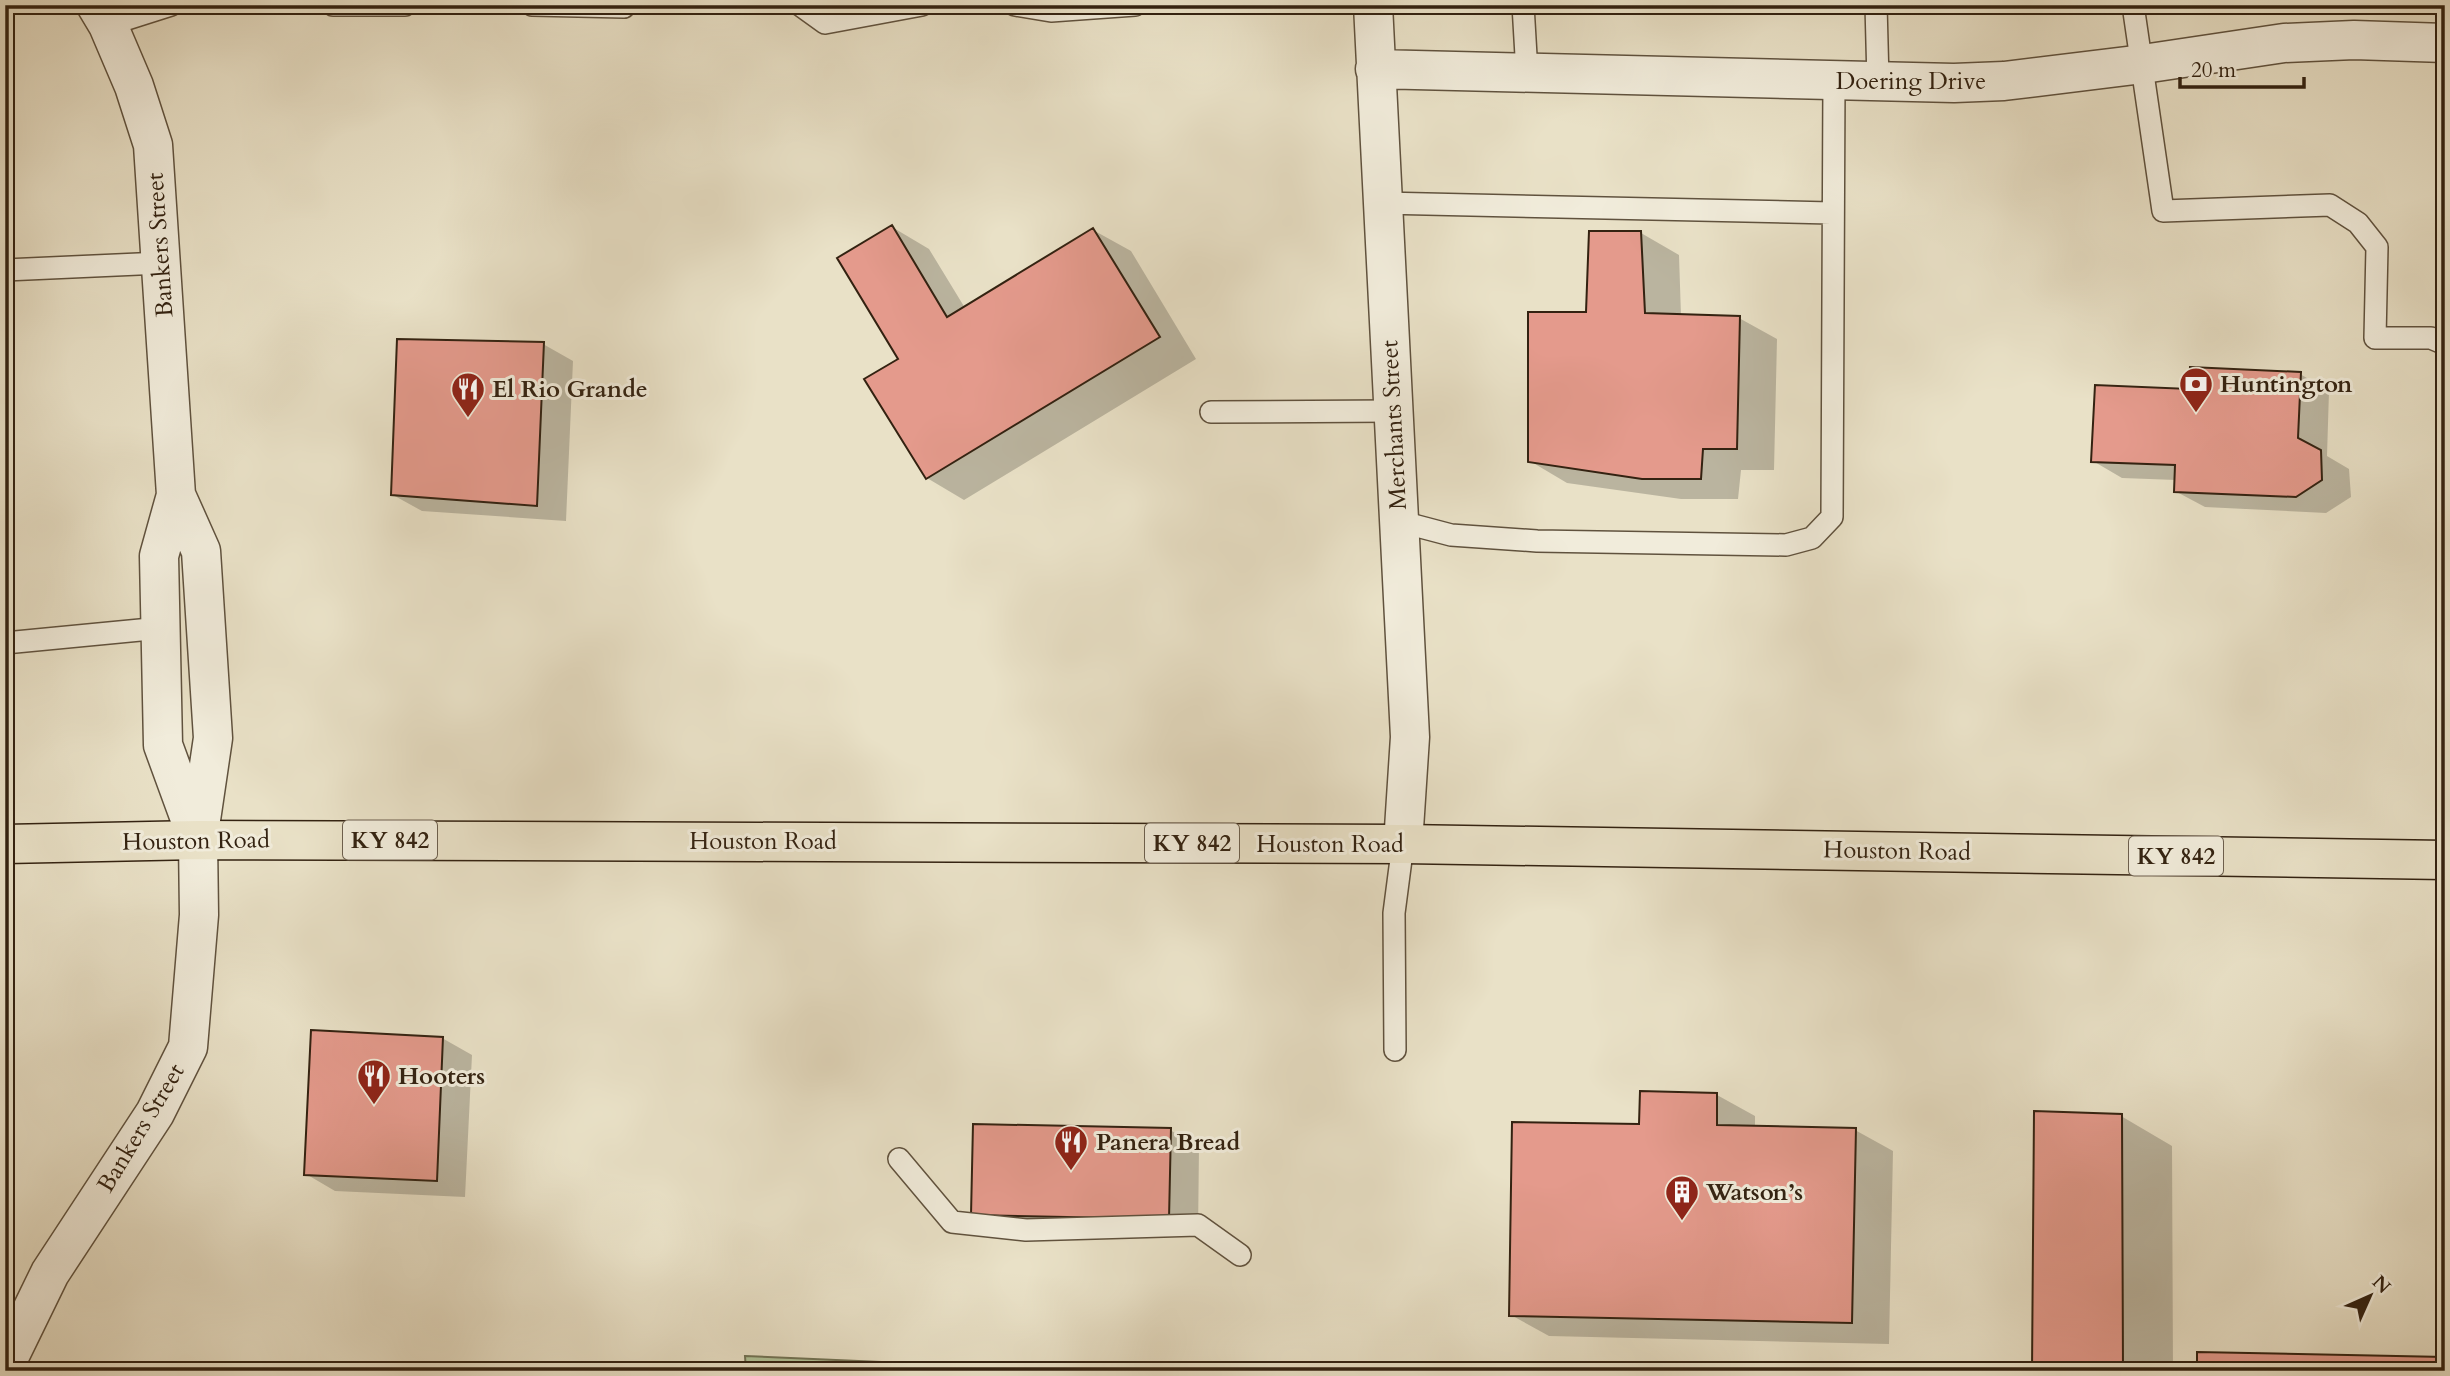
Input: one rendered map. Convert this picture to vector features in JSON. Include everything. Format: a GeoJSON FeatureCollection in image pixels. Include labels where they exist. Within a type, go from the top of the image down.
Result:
{"type":"FeatureCollection","features":[{"type":"Feature","properties":{"kind":"main road","name":"Houston Road"},"geometry":{"type":"LineString","coordinates":[[5,844],[198,840],[1403,844],[2445,860]]}},
{"type":"Feature","properties":{"kind":"street","name":"Merchants Street"},"geometry":{"type":"LineString","coordinates":[[1373,5],[1410,737],[1403,844]]}},
{"type":"Feature","properties":{"kind":"street","name":"Bankers Street"},"geometry":{"type":"LineString","coordinates":[[102,15],[134,86],[153,145],[176,495],[159,556],[163,745],[198,840]]}},
{"type":"Feature","properties":{"kind":"street","name":"Doering Drive"},"geometry":{"type":"LineString","coordinates":[[1375,69],[1954,83],[2004,81],[2284,43],[2354,40],[2445,43]]}},
{"type":"Feature","properties":{"kind":"street","name":"Bankers Street"},"geometry":{"type":"LineString","coordinates":[[10,1359],[50,1273],[155,1113],[188,1047],[200,915],[198,840],[213,738],[201,551],[176,495]]}},
{"type":"Feature","properties":{"kind":"lane"},"geometry":{"type":"LineString","coordinates":[[102,15],[171,5]]}},
{"type":"Feature","properties":{"kind":"lane"},"geometry":{"type":"LineString","coordinates":[[333,5],[405,5]]}},
{"type":"Feature","properties":{"kind":"lane"},"geometry":{"type":"LineString","coordinates":[[532,5],[624,7]]}},
{"type":"Feature","properties":{"kind":"lane"},"geometry":{"type":"LineString","coordinates":[[800,5],[825,23],[922,5]]}},
{"type":"Feature","properties":{"kind":"lane"},"geometry":{"type":"LineString","coordinates":[[1015,5],[1051,11],[1135,5]]}},
{"type":"Feature","properties":{"kind":"lane"},"geometry":{"type":"LineString","coordinates":[[1523,5],[1527,73]]}},
{"type":"Feature","properties":{"kind":"lane"},"geometry":{"type":"LineString","coordinates":[[1876,5],[1878,81]]}},
{"type":"Feature","properties":{"kind":"lane"},"geometry":{"type":"LineString","coordinates":[[2133,5],[2163,211],[2329,205],[2358,223],[2377,247],[2375,338],[2440,338]]}},
{"type":"Feature","properties":{"kind":"lane"},"geometry":{"type":"LineString","coordinates":[[1398,522],[1451,535],[1537,541],[1786,545],[1812,538],[1832,517],[1833,80]]}},
{"type":"Feature","properties":{"kind":"lane"},"geometry":{"type":"LineString","coordinates":[[1382,203],[1831,213]]}},
{"type":"Feature","properties":{"kind":"lane"},"geometry":{"type":"LineString","coordinates":[[5,270],[161,263]]}},
{"type":"Feature","properties":{"kind":"lane"},"geometry":{"type":"LineString","coordinates":[[1211,412],[1393,411]]}},
{"type":"Feature","properties":{"kind":"lane"},"geometry":{"type":"LineString","coordinates":[[5,643],[161,628]]}},
{"type":"Feature","properties":{"kind":"lane"},"geometry":{"type":"LineString","coordinates":[[1395,1050],[1394,912],[1403,844]]}},
{"type":"Feature","properties":{"kind":"lane"},"geometry":{"type":"LineString","coordinates":[[899,1158],[952,1222],[1026,1230],[1198,1225],[1240,1255]]}},
{"type":"Feature","properties":{"kind":"green space"},"geometry":{"type":"Polygon","coordinates":[[[745,1356],[1087,1371],[746,1371],[745,1356]]]}},
{"type":"Feature","properties":{"kind":"building"},"geometry":{"type":"Polygon","coordinates":[[[892,225],[947,317],[1093,228],[1160,337],[926,479],[864,379],[898,359],[837,258],[892,225]]]}},
{"type":"Feature","properties":{"kind":"building"},"geometry":{"type":"Polygon","coordinates":[[[1589,231],[1641,231],[1645,313],[1740,316],[1737,449],[1703,449],[1701,479],[1642,479],[1528,462],[1528,312],[1586,312],[1589,231]]]}},
{"type":"Feature","properties":{"kind":"building","name":"El Rio Grande"},"geometry":{"type":"Polygon","coordinates":[[[397,339],[544,342],[537,506],[391,495],[397,339]]]}},
{"type":"Feature","properties":{"kind":"building","name":"Huntington"},"geometry":{"type":"Polygon","coordinates":[[[2190,367],[2301,372],[2298,438],[2321,450],[2322,480],[2296,497],[2174,492],[2175,465],[2091,462],[2095,385],[2189,389],[2190,367]]]}},
{"type":"Feature","properties":{"kind":"building","name":"Hooters"},"geometry":{"type":"Polygon","coordinates":[[[311,1030],[443,1037],[437,1181],[304,1175],[311,1030]]]}},
{"type":"Feature","properties":{"kind":"building","name":"Watson’s"},"geometry":{"type":"Polygon","coordinates":[[[1640,1091],[1717,1093],[1717,1125],[1856,1128],[1852,1323],[1509,1316],[1512,1122],[1639,1124],[1640,1091]]]}},
{"type":"Feature","properties":{"kind":"building"},"geometry":{"type":"Polygon","coordinates":[[[2034,1111],[2122,1114],[2123,1371],[2032,1371],[2034,1111]]]}},
{"type":"Feature","properties":{"kind":"building","name":"Panera Bread"},"geometry":{"type":"Polygon","coordinates":[[[973,1124],[1171,1128],[1169,1219],[971,1215],[973,1124]]]}},
{"type":"Feature","properties":{"kind":"building"},"geometry":{"type":"Polygon","coordinates":[[[2197,1352],[2445,1357],[2445,1371],[2197,1371],[2197,1352]]]}},
{"type":"Feature","properties":{"kind":"place","name":"Huntington"},"geometry":{"type":"Point","coordinates":[2196,414]}},
{"type":"Feature","properties":{"kind":"place","name":"El Rio Grande"},"geometry":{"type":"Point","coordinates":[468,419]}},
{"type":"Feature","properties":{"kind":"place","name":"Hooters"},"geometry":{"type":"Point","coordinates":[374,1106]}},
{"type":"Feature","properties":{"kind":"place","name":"Panera Bread"},"geometry":{"type":"Point","coordinates":[1071,1172]}},
{"type":"Feature","properties":{"kind":"place","name":"Watson’s"},"geometry":{"type":"Point","coordinates":[1682,1222]}}]}
